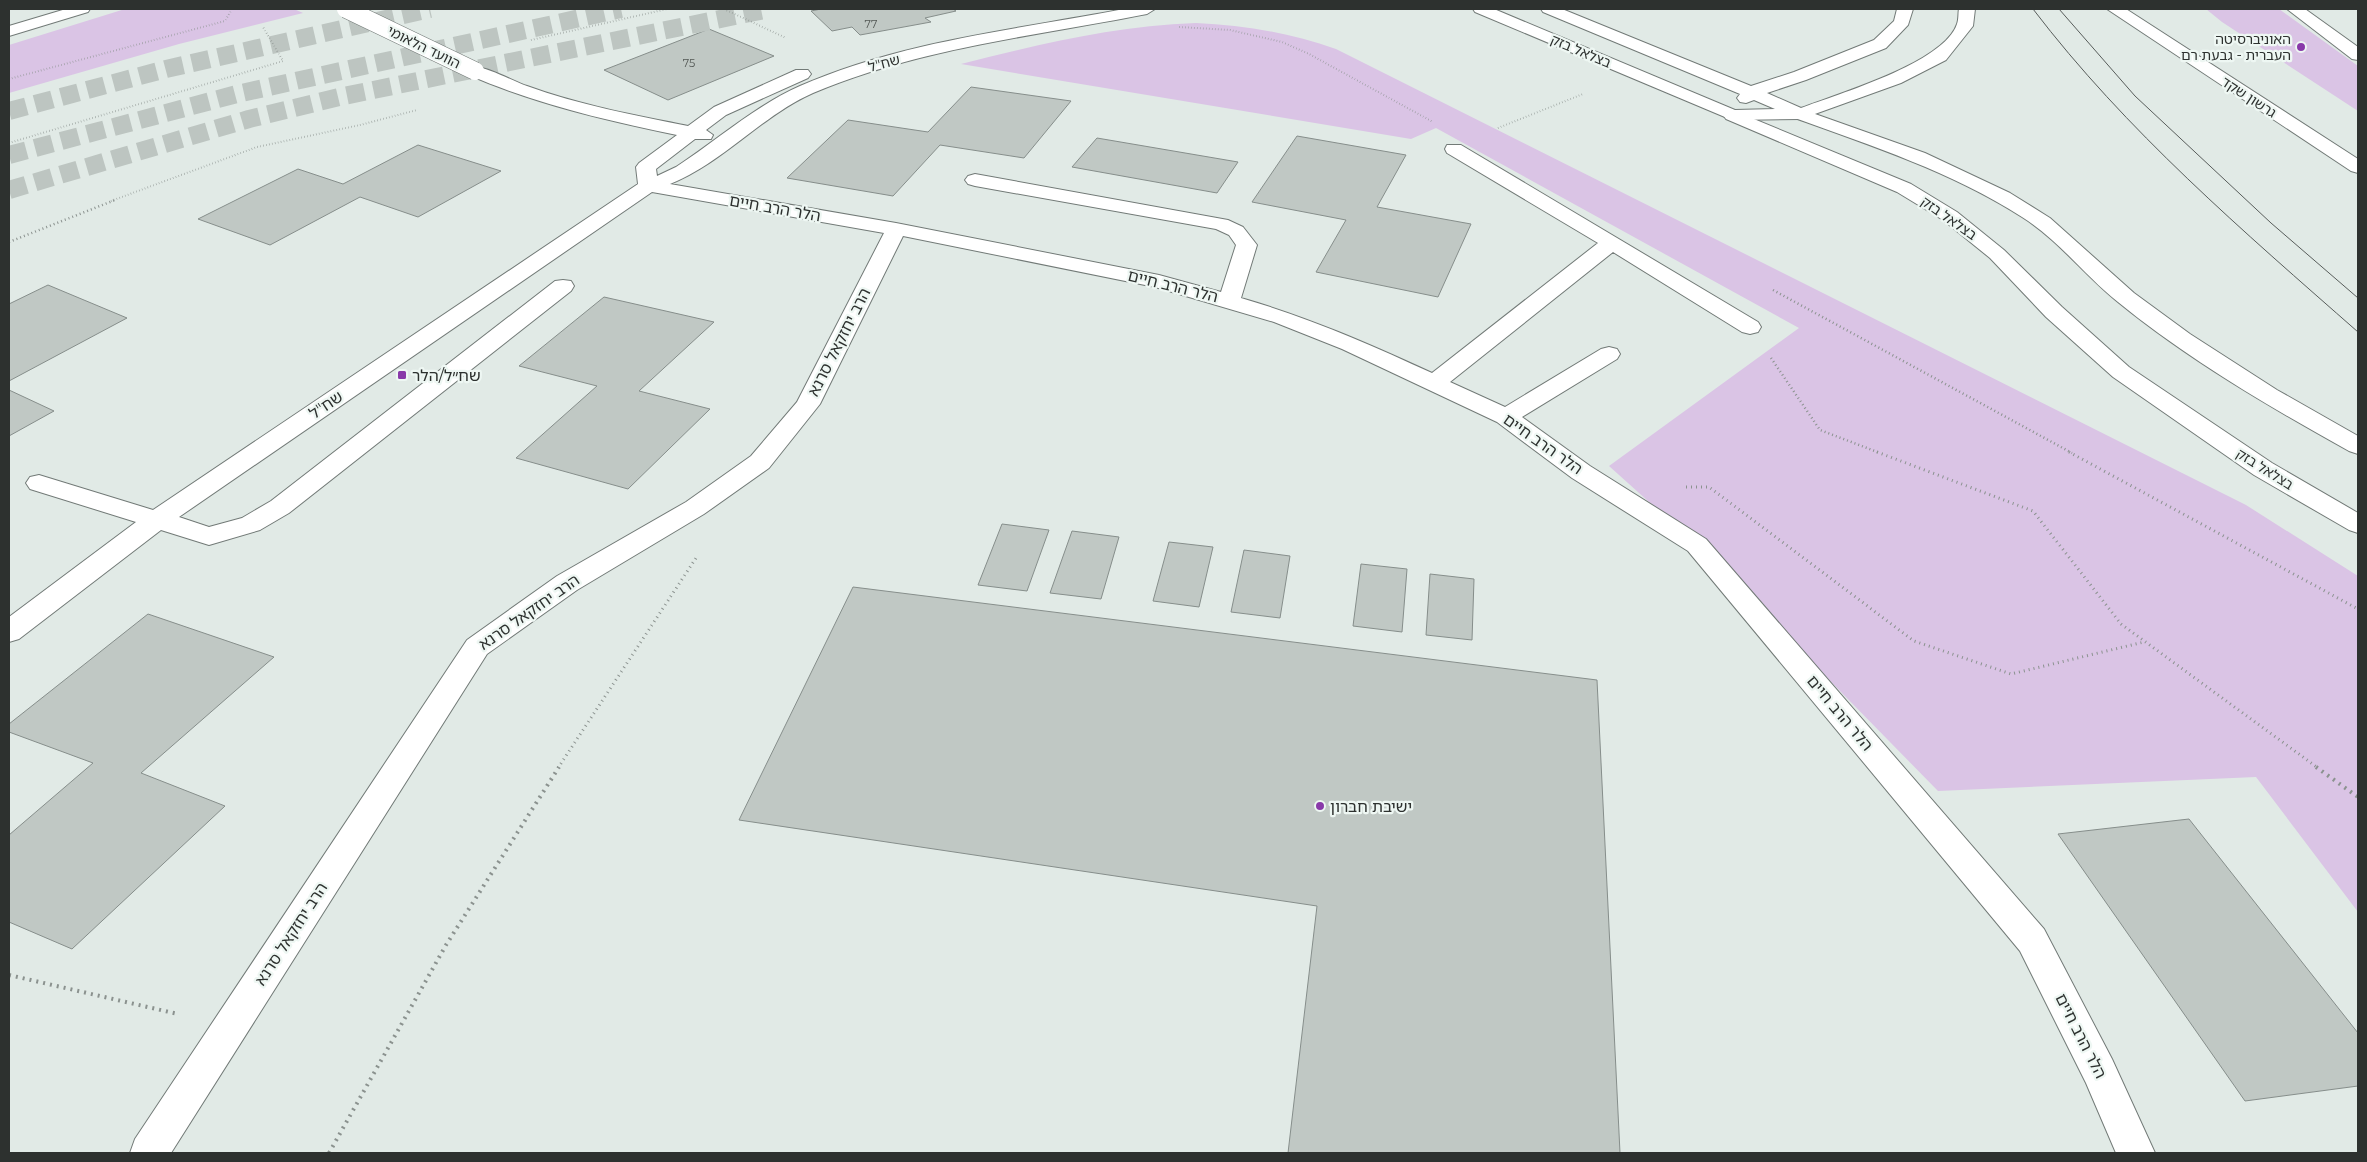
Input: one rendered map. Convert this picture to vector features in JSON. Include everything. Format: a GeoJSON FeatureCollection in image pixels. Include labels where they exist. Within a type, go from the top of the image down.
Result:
{"type":"FeatureCollection","features":[{"type":"Feature","properties":{"kind":"main road"},"geometry":{"type":"LineString","coordinates":[[9,31],[82,9]]}},
{"type":"Feature","properties":{"kind":"main road","name":"הוועד הלאומי"},"geometry":{"type":"LineString","coordinates":[[346,9],[503,85],[548,100],[726,139]]}},
{"type":"Feature","properties":{"kind":"main road","name":"שח\"ל"},"geometry":{"type":"LineString","coordinates":[[648,186],[646,167],[720,110],[828,64],[933,38],[1079,9]]}},
{"type":"Feature","properties":{"kind":"main road","name":"שח\"ל"},"geometry":{"type":"LineString","coordinates":[[9,632],[158,519],[648,186],[681,172],[769,109],[804,91],[860,70],[982,40],[1148,9]]}},
{"type":"Feature","properties":{"kind":"main road","name":"בצלאל בזק"},"geometry":{"type":"LineString","coordinates":[[1481,9],[1896,184],[1950,216],[1997,254],[2054,312],[2121,372],[2178,413],[2263,469],[2358,524]]}},
{"type":"Feature","properties":{"kind":"main road","name":"בצלאל בזק"},"geometry":{"type":"LineString","coordinates":[[1550,9],[1801,114],[1976,182],[2031,214],[2125,297],[2176,334],[2246,382],[2358,446]]}},
{"type":"Feature","properties":{"kind":"main road"},"geometry":{"type":"LineString","coordinates":[[1732,114],[1751,92],[1800,76],[1880,44],[1902,22],[1905,9]]}},
{"type":"Feature","properties":{"kind":"main road"},"geometry":{"type":"LineString","coordinates":[[1732,114],[1801,114],[1895,79],[1940,56],[1965,26],[1968,9]]}},
{"type":"Feature","properties":{"kind":"main road","name":"גרשון שקד"},"geometry":{"type":"LineString","coordinates":[[2115,9],[2358,167]]}},
{"type":"Feature","properties":{"kind":"main road","name":"גרשון שקד"},"geometry":{"type":"LineString","coordinates":[[2138,9],[2358,148]]}},
{"type":"Feature","properties":{"kind":"main road"},"geometry":{"type":"LineString","coordinates":[[2296,9],[2358,55]]}},
{"type":"Feature","properties":{"kind":"main road"},"geometry":{"type":"LineString","coordinates":[[1454,149],[1612,242],[1750,327]]}},
{"type":"Feature","properties":{"kind":"main road"},"geometry":{"type":"LineString","coordinates":[[975,180],[1221,224],[1236,231],[1247,245],[1229,300]]}},
{"type":"Feature","properties":{"kind":"main road","name":"הלר הרב חיים"},"geometry":{"type":"LineString","coordinates":[[648,186],[896,229],[1159,281],[1282,317],[1434,382],[1506,417],[1582,472],[1697,545],[2032,940],[2100,1071],[2136,1153]]}},
{"type":"Feature","properties":{"kind":"main road","name":"הרב יחזקאל סרנא"},"geometry":{"type":"LineString","coordinates":[[148,1153],[477,647],[567,583],[695,508],[760,462],[808,404],[896,229]]}},
{"type":"Feature","properties":{"kind":"main road"},"geometry":{"type":"LineString","coordinates":[[1434,382],[1612,242]]}},
{"type":"Feature","properties":{"kind":"main road"},"geometry":{"type":"LineString","coordinates":[[39,484],[209,536],[252,524],[280,507],[563,286]]}},
{"type":"Feature","properties":{"kind":"main road"},"geometry":{"type":"LineString","coordinates":[[1506,417],[1609,354]]}},
{"type":"Feature","properties":{"kind":"path"},"geometry":{"type":"LineString","coordinates":[[9,79],[225,21],[232,9]]}},
{"type":"Feature","properties":{"kind":"path"},"geometry":{"type":"LineString","coordinates":[[531,40],[668,9]]}},
{"type":"Feature","properties":{"kind":"path"},"geometry":{"type":"LineString","coordinates":[[724,9],[793,42]]}},
{"type":"Feature","properties":{"kind":"path"},"geometry":{"type":"LineString","coordinates":[[1171,26],[1230,30],[1282,42],[1309,54],[1462,138],[1454,149]]}},
{"type":"Feature","properties":{"kind":"path"},"geometry":{"type":"LineString","coordinates":[[9,143],[283,61],[264,27]]}},
{"type":"Feature","properties":{"kind":"path"},"geometry":{"type":"LineString","coordinates":[[1491,132],[1583,94]]}},
{"type":"Feature","properties":{"kind":"path"},"geometry":{"type":"LineString","coordinates":[[9,242],[150,186],[257,147],[360,125],[417,110]]}},
{"type":"Feature","properties":{"kind":"path"},"geometry":{"type":"LineString","coordinates":[[1773,290],[2358,609]]}},
{"type":"Feature","properties":{"kind":"path"},"geometry":{"type":"LineString","coordinates":[[1750,327],[1820,430],[2033,511],[2120,624],[2358,797]]}},
{"type":"Feature","properties":{"kind":"path"},"geometry":{"type":"LineString","coordinates":[[1681,487],[1709,487],[1914,641],[2010,674],[2144,642]]}},
{"type":"Feature","properties":{"kind":"path"},"geometry":{"type":"LineString","coordinates":[[329,1153],[446,945],[581,731],[700,552]]}},
{"type":"Feature","properties":{"kind":"path"},"geometry":{"type":"LineString","coordinates":[[9,975],[231,1027]]}},
{"type":"Feature","properties":{"kind":"shaded area"},"geometry":{"type":"Polygon","coordinates":[[[125,9],[294,9],[303,13],[179,44],[9,93],[9,45],[125,9]]]}},
{"type":"Feature","properties":{"kind":"shaded area"},"geometry":{"type":"Polygon","coordinates":[[[2206,9],[2279,9],[2358,66],[2358,111],[2222,22],[2206,9]]]}},
{"type":"Feature","properties":{"kind":"shaded area"},"geometry":{"type":"Polygon","coordinates":[[[1196,23],[1267,31],[1302,38],[1336,49],[2246,505],[2358,576],[2358,912],[2256,777],[1938,791],[1697,545],[1609,466],[1799,328],[1436,128],[1411,139],[961,64],[1078,37],[1136,28],[1196,23]]]}},
{"type":"Feature","properties":{"kind":"building"},"geometry":{"type":"Polygon","coordinates":[[[821,9],[953,9],[956,11],[925,18],[931,22],[860,35],[852,27],[832,31],[811,11],[821,9]]]}},
{"type":"Feature","properties":{"kind":"building"},"geometry":{"type":"Polygon","coordinates":[[[709,29],[774,56],[668,100],[604,70],[709,29]]]}},
{"type":"Feature","properties":{"kind":"building"},"geometry":{"type":"Polygon","coordinates":[[[971,87],[1071,101],[1024,158],[940,145],[893,196],[787,178],[848,120],[928,132],[971,87]]]}},
{"type":"Feature","properties":{"kind":"building"},"geometry":{"type":"Polygon","coordinates":[[[1297,136],[1406,155],[1377,207],[1471,224],[1438,297],[1316,272],[1346,220],[1252,202],[1297,136]]]}},
{"type":"Feature","properties":{"kind":"building"},"geometry":{"type":"Polygon","coordinates":[[[1097,138],[1238,162],[1217,193],[1072,167],[1097,138]]]}},
{"type":"Feature","properties":{"kind":"building"},"geometry":{"type":"Polygon","coordinates":[[[418,145],[501,171],[418,217],[360,197],[270,245],[198,219],[298,169],[343,184],[418,145]]]}},
{"type":"Feature","properties":{"kind":"building"},"geometry":{"type":"Polygon","coordinates":[[[48,285],[127,318],[9,381],[9,304],[48,285]]]}},
{"type":"Feature","properties":{"kind":"building"},"geometry":{"type":"Polygon","coordinates":[[[604,297],[714,322],[639,391],[710,409],[628,489],[516,458],[597,386],[519,366],[604,297]]]}},
{"type":"Feature","properties":{"kind":"building"},"geometry":{"type":"Polygon","coordinates":[[[9,390],[54,411],[9,436],[9,390]]]}},
{"type":"Feature","properties":{"kind":"building"},"geometry":{"type":"Polygon","coordinates":[[[1002,524],[1049,530],[1027,591],[978,585],[1002,524]]]}},
{"type":"Feature","properties":{"kind":"building"},"geometry":{"type":"Polygon","coordinates":[[[1072,531],[1119,537],[1101,599],[1050,593],[1072,531]]]}},
{"type":"Feature","properties":{"kind":"building"},"geometry":{"type":"Polygon","coordinates":[[[1169,542],[1213,547],[1199,607],[1153,601],[1169,542]]]}},
{"type":"Feature","properties":{"kind":"building"},"geometry":{"type":"Polygon","coordinates":[[[1244,550],[1290,556],[1280,618],[1231,612],[1244,550]]]}},
{"type":"Feature","properties":{"kind":"building"},"geometry":{"type":"Polygon","coordinates":[[[1361,564],[1407,569],[1402,632],[1353,626],[1361,564]]]}},
{"type":"Feature","properties":{"kind":"building"},"geometry":{"type":"Polygon","coordinates":[[[1430,574],[1474,579],[1472,640],[1426,635],[1430,574]]]}},
{"type":"Feature","properties":{"kind":"building"},"geometry":{"type":"Polygon","coordinates":[[[853,587],[1597,680],[1620,1153],[1288,1153],[1317,906],[739,820],[853,587]]]}},
{"type":"Feature","properties":{"kind":"building"},"geometry":{"type":"Polygon","coordinates":[[[148,614],[274,657],[141,773],[225,806],[72,949],[9,922],[9,835],[93,763],[9,732],[9,724],[148,614]]]}},
{"type":"Feature","properties":{"kind":"building"},"geometry":{"type":"Polygon","coordinates":[[[2189,819],[2358,1033],[2358,1086],[2245,1101],[2058,834],[2189,819]]]}},
{"type":"Feature","properties":{"kind":"tunnel"},"geometry":{"type":"LineString","coordinates":[[9,111],[166,69],[430,9]]}},
{"type":"Feature","properties":{"kind":"tunnel"},"geometry":{"type":"LineString","coordinates":[[9,155],[237,94],[621,9]]}},
{"type":"Feature","properties":{"kind":"tunnel"},"geometry":{"type":"LineString","coordinates":[[9,190],[249,119],[339,97],[769,9]]}},
{"type":"Feature","properties":{"kind":"tram line"},"geometry":{"type":"LineString","coordinates":[[2033,9],[2069,54],[2146,138],[2229,218],[2358,332]]}},
{"type":"Feature","properties":{"kind":"tram line"},"geometry":{"type":"LineString","coordinates":[[2059,9],[2135,96],[2271,223],[2358,298]]}},
{"type":"Feature","properties":{"kind":"place","name":"האוניברסיטה העברית - גבעת רם"},"geometry":{"type":"Point","coordinates":[2301,47]}},
{"type":"Feature","properties":{"kind":"place","name":"שח״ל/הלר"},"geometry":{"type":"Point","coordinates":[402,375]}},
{"type":"Feature","properties":{"kind":"place","name":"ישיבת חברון"},"geometry":{"type":"Point","coordinates":[1320,806]}}]}
